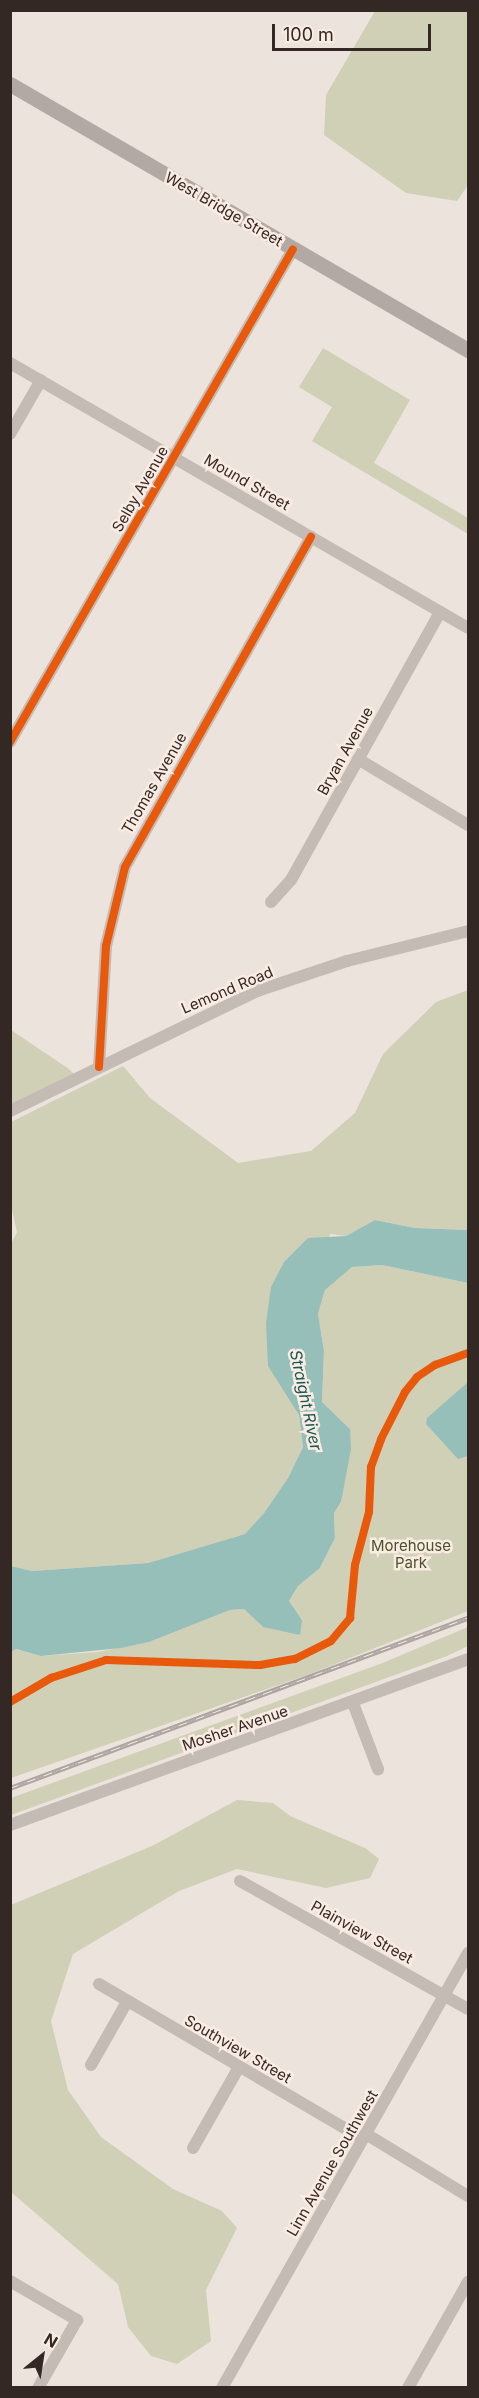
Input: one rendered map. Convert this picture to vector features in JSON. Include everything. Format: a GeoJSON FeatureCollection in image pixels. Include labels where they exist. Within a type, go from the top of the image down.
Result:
{"type":"FeatureCollection","features":[{"type":"Feature","properties":{"kind":"main road","name":"West Bridge Street"},"geometry":{"type":"LineString","coordinates":[[10,84],[468,350]]}},
{"type":"Feature","properties":{"kind":"street","name":"Selby Avenue"},"geometry":{"type":"LineString","coordinates":[[10,742],[293,249]]}},
{"type":"Feature","properties":{"kind":"street","name":"Mound Street"},"geometry":{"type":"LineString","coordinates":[[10,363],[468,628]]}},
{"type":"Feature","properties":{"kind":"street"},"geometry":{"type":"LineString","coordinates":[[10,434],[41,380]]}},
{"type":"Feature","properties":{"kind":"street","name":"Thomas Avenue"},"geometry":{"type":"LineString","coordinates":[[99,1067],[106,946],[124,867],[311,537]]}},
{"type":"Feature","properties":{"kind":"street","name":"Bryan Avenue"},"geometry":{"type":"LineString","coordinates":[[271,902],[291,880],[440,612]]}},
{"type":"Feature","properties":{"kind":"street"},"geometry":{"type":"LineString","coordinates":[[358,759],[468,825]]}},
{"type":"Feature","properties":{"kind":"street","name":"Lemond Road"},"geometry":{"type":"LineString","coordinates":[[10,1112],[257,991],[336,964],[468,931]]}},
{"type":"Feature","properties":{"kind":"street","name":"Mosher Avenue"},"geometry":{"type":"LineString","coordinates":[[10,1825],[353,1703],[468,1659]]}},
{"type":"Feature","properties":{"kind":"street"},"geometry":{"type":"LineString","coordinates":[[353,1703],[378,1768]]}},
{"type":"Feature","properties":{"kind":"street","name":"Plainview Street"},"geometry":{"type":"LineString","coordinates":[[240,1881],[468,2009]]}},
{"type":"Feature","properties":{"kind":"street","name":"Linn Avenue Southwest"},"geometry":{"type":"LineString","coordinates":[[222,2388],[468,1953]]}},
{"type":"Feature","properties":{"kind":"street","name":"Southview Street"},"geometry":{"type":"LineString","coordinates":[[99,1984],[239,2067],[468,2196]]}},
{"type":"Feature","properties":{"kind":"street"},"geometry":{"type":"LineString","coordinates":[[91,2065],[127,2002]]}},
{"type":"Feature","properties":{"kind":"street"},"geometry":{"type":"LineString","coordinates":[[192,2148],[239,2067]]}},
{"type":"Feature","properties":{"kind":"street"},"geometry":{"type":"LineString","coordinates":[[10,2281],[76,2320],[38,2388]]}},
{"type":"Feature","properties":{"kind":"street"},"geometry":{"type":"LineString","coordinates":[[408,2388],[468,2282]]}},
{"type":"Feature","properties":{"kind":"green space"},"geometry":{"type":"Polygon","coordinates":[[[375,11],[468,11],[468,185],[457,201],[406,193],[324,135],[326,95],[375,11]]]}},
{"type":"Feature","properties":{"kind":"green space"},"geometry":{"type":"Polygon","coordinates":[[[323,348],[410,400],[374,463],[468,518],[468,534],[312,441],[332,407],[299,387],[323,348]]]}},
{"type":"Feature","properties":{"kind":"green space"},"geometry":{"type":"Polygon","coordinates":[[[468,990],[468,1230],[415,1228],[375,1220],[346,1236],[330,1234],[291,1398],[299,1415],[303,1447],[288,1478],[264,1513],[245,1534],[148,1563],[32,1571],[11,1566],[10,1246],[17,1232],[11,1206],[11,1122],[123,1066],[150,1098],[238,1163],[311,1151],[355,1113],[383,1054],[436,1002],[468,990]]]}},
{"type":"Feature","properties":{"kind":"green space"},"geometry":{"type":"Polygon","coordinates":[[[11,1030],[69,1069],[74,1074],[11,1105],[11,1030]]]}},
{"type":"Feature","properties":{"kind":"green space","name":"Morehouse Park"},"geometry":{"type":"Polygon","coordinates":[[[382,1265],[468,1283],[468,1611],[310,1674],[11,1778],[10,1652],[15,1649],[41,1656],[97,1652],[149,1642],[230,1610],[244,1609],[263,1627],[302,1620],[289,1601],[298,1586],[320,1568],[335,1538],[334,1513],[341,1502],[350,1429],[322,1402],[324,1351],[318,1314],[325,1290],[334,1280],[352,1267],[382,1265]]]}},
{"type":"Feature","properties":{"kind":"green space"},"geometry":{"type":"Polygon","coordinates":[[[468,1627],[468,1646],[447,1656],[11,1815],[11,1798],[380,1664],[468,1627]]]}},
{"type":"Feature","properties":{"kind":"green space"},"geometry":{"type":"Polygon","coordinates":[[[237,1800],[273,1803],[290,1816],[365,1848],[379,1859],[370,1878],[326,1888],[237,1869],[179,1891],[73,1954],[51,2021],[68,2090],[101,2137],[173,2189],[222,2211],[237,2228],[206,2290],[211,2341],[177,2364],[151,2356],[128,2327],[118,2284],[11,2192],[11,1905],[154,1845],[237,1800]]]}},
{"type":"Feature","properties":{"kind":"water","name":"Straight River"},"geometry":{"type":"Polygon","coordinates":[[[375,1220],[415,1228],[468,1230],[468,1283],[382,1265],[352,1267],[325,1290],[318,1314],[324,1351],[322,1402],[350,1429],[351,1449],[341,1502],[334,1513],[335,1538],[320,1568],[298,1586],[289,1601],[302,1620],[300,1635],[263,1627],[244,1609],[230,1610],[149,1642],[121,1648],[41,1656],[16,1649],[11,1652],[11,1566],[32,1571],[148,1563],[245,1534],[264,1513],[288,1478],[303,1447],[299,1415],[268,1366],[266,1323],[271,1287],[284,1262],[308,1238],[346,1236],[375,1220]]]}},
{"type":"Feature","properties":{"kind":"water"},"geometry":{"type":"Polygon","coordinates":[[[468,1382],[468,1456],[458,1459],[426,1424],[427,1418],[468,1382]]]}},
{"type":"Feature","properties":{"kind":"railway"},"geometry":{"type":"LineString","coordinates":[[10,1788],[468,1618]]}},
{"type":"Feature","properties":{"kind":"cycle path"},"geometry":{"type":"LineString","coordinates":[[10,742],[293,249]]}},
{"type":"Feature","properties":{"kind":"cycle path"},"geometry":{"type":"LineString","coordinates":[[99,1067],[106,946],[125,867],[311,537]]}},
{"type":"Feature","properties":{"kind":"cycle path"},"geometry":{"type":"LineString","coordinates":[[10,1702],[51,1678],[106,1660],[260,1665],[295,1659],[331,1641],[350,1618],[355,1565],[369,1512],[371,1467],[381,1439],[405,1392],[417,1377],[435,1365],[468,1353]]}}]}
